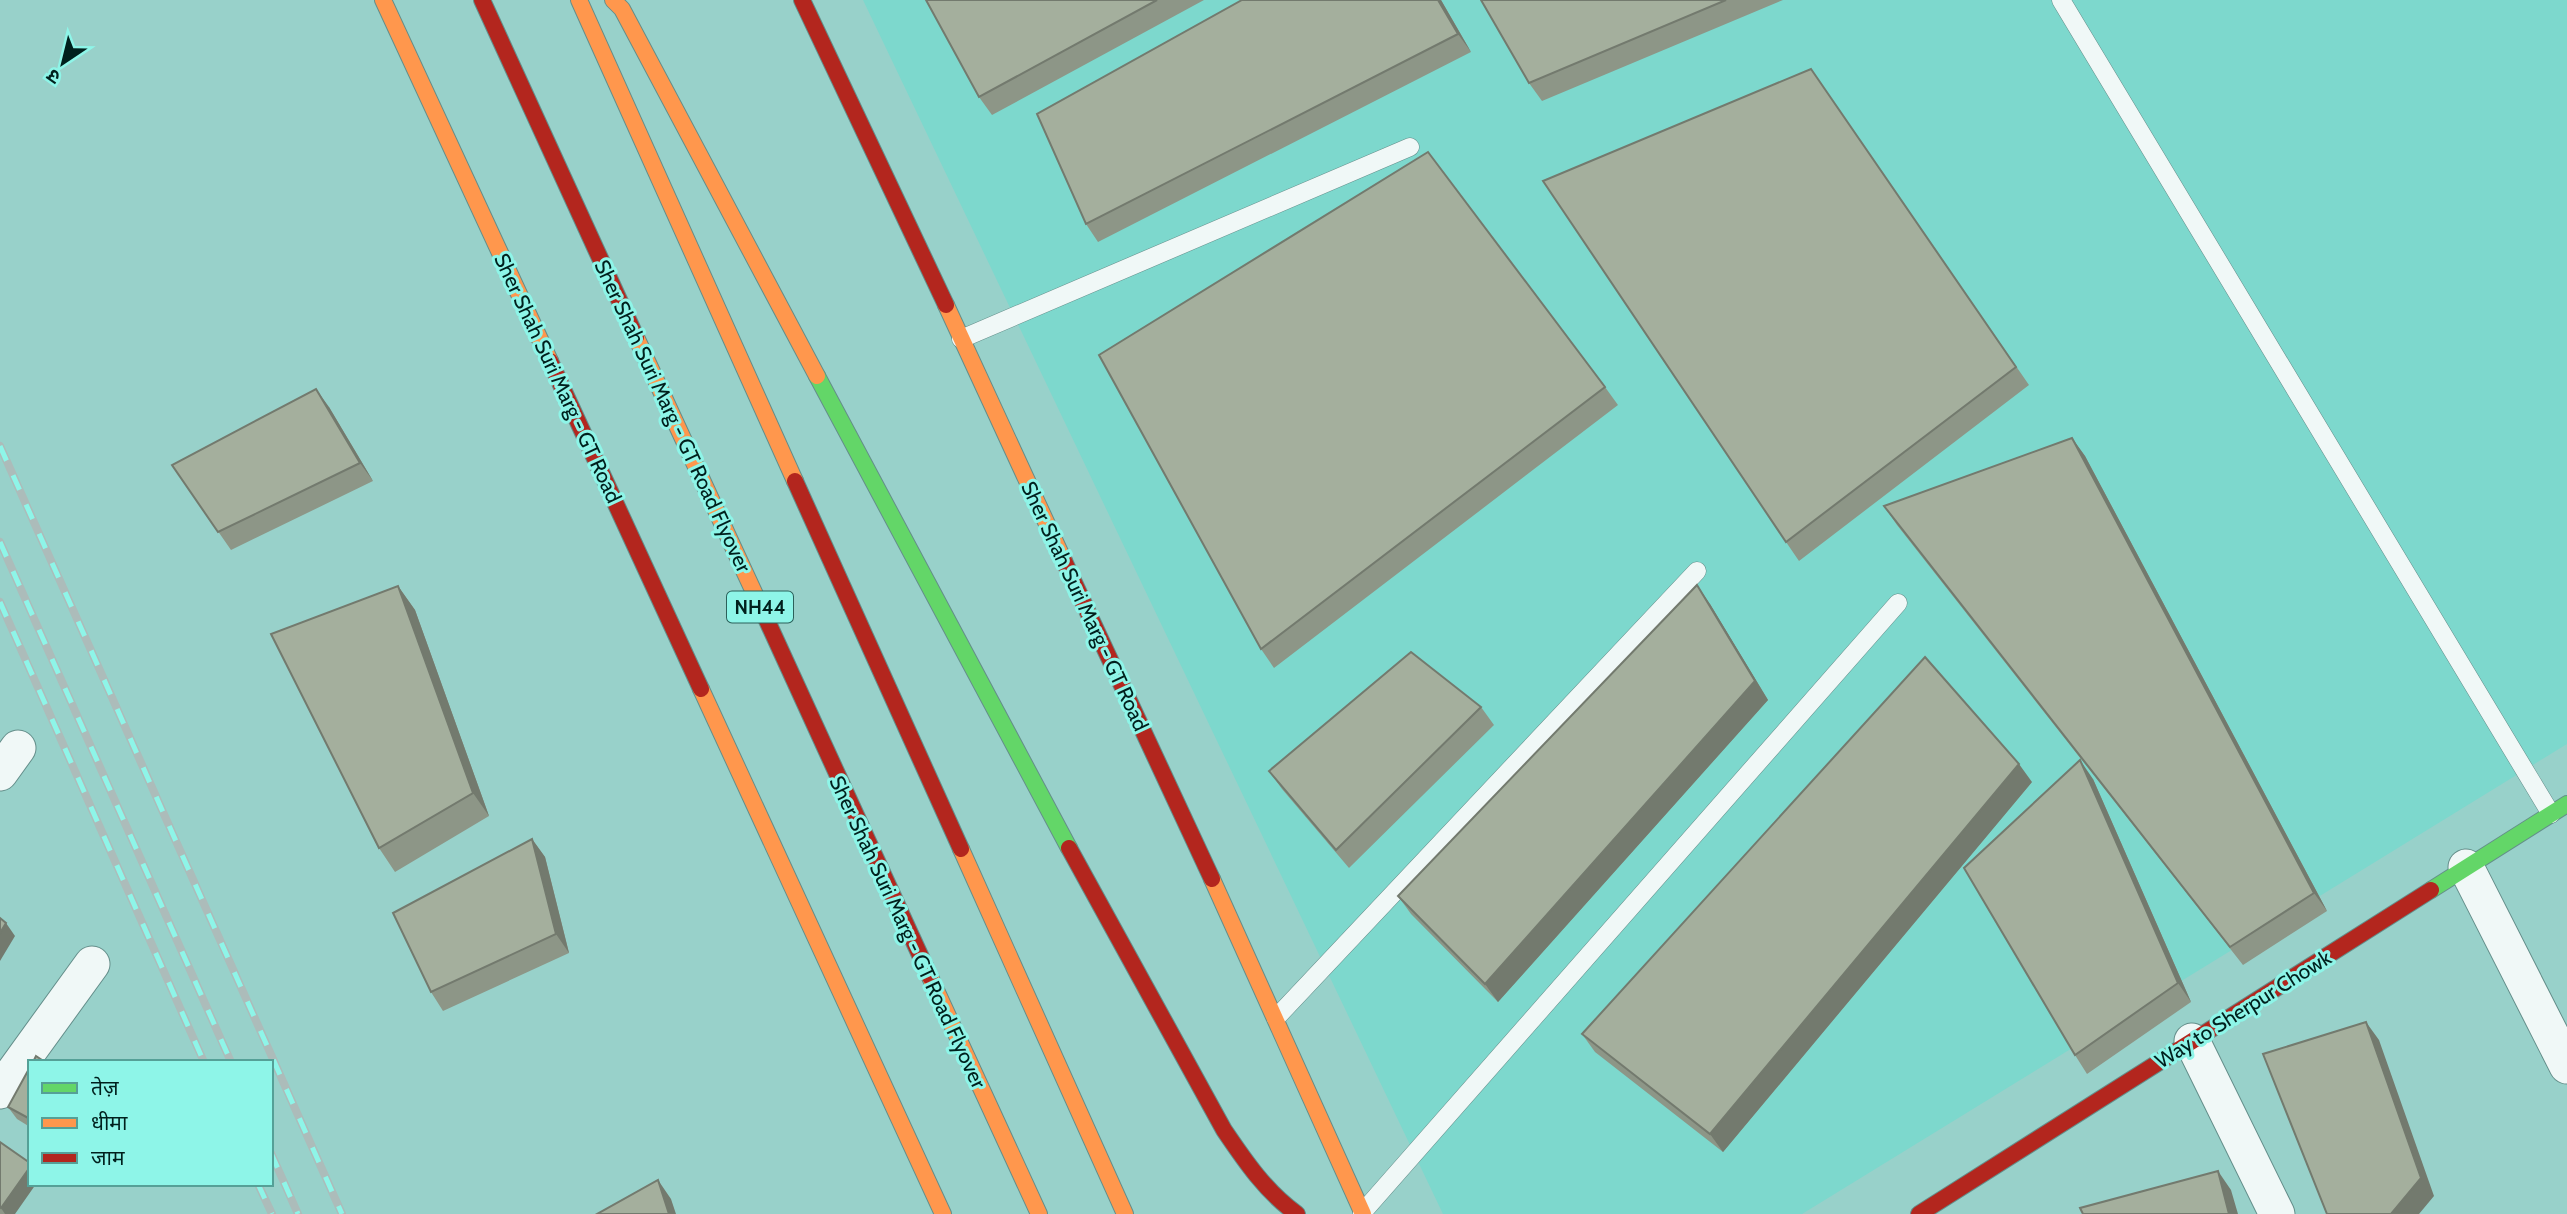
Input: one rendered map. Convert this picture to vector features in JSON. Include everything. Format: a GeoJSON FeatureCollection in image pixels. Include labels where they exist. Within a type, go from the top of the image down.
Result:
{"type":"FeatureCollection","features":[{"type":"Feature","properties":{"kind":"main road","name":"Sher Shah Suri Marg - GT Road"},"geometry":{"type":"LineString","coordinates":[[383,0],[941,1211]]}},
{"type":"Feature","properties":{"kind":"main road","name":"Sher Shah Suri Marg - GT Road Flyover"},"geometry":{"type":"LineString","coordinates":[[482,0],[1039,1214]]}},
{"type":"Feature","properties":{"kind":"main road"},"geometry":{"type":"LineString","coordinates":[[579,0],[1125,1214]]}},
{"type":"Feature","properties":{"kind":"main road"},"geometry":{"type":"LineString","coordinates":[[613,0],[622,9],[1118,940],[1217,1118],[1254,1172],[1283,1204],[1297,1214]]}},
{"type":"Feature","properties":{"kind":"main road","name":"Sher Shah Suri Marg - GT Road"},"geometry":{"type":"LineString","coordinates":[[802,0],[1276,1018],[1363,1214]]}},
{"type":"Feature","properties":{"kind":"main road","name":"Way to Sherpur Chowk"},"geometry":{"type":"LineString","coordinates":[[1919,1214],[2567,804]]}},
{"type":"Feature","properties":{"kind":"street"},"geometry":{"type":"LineString","coordinates":[[2466,867],[2567,1066]]}},
{"type":"Feature","properties":{"kind":"street"},"geometry":{"type":"LineString","coordinates":[[0,1091],[92,964]]}},
{"type":"Feature","properties":{"kind":"street"},"geometry":{"type":"LineString","coordinates":[[2192,1041],[2277,1214]]}},
{"type":"Feature","properties":{"kind":"lane"},"geometry":{"type":"LineString","coordinates":[[2061,0],[2551,814]]}},
{"type":"Feature","properties":{"kind":"lane"},"geometry":{"type":"LineString","coordinates":[[961,339],[1410,147]]}},
{"type":"Feature","properties":{"kind":"lane"},"geometry":{"type":"LineString","coordinates":[[1276,1018],[1697,571]]}},
{"type":"Feature","properties":{"kind":"lane"},"geometry":{"type":"LineString","coordinates":[[1363,1214],[1898,603]]}},
{"type":"Feature","properties":{"kind":"shaded area"},"geometry":{"type":"Polygon","coordinates":[[[863,0],[2567,0],[2567,744],[1802,1214],[1443,1214],[863,0]]]}},
{"type":"Feature","properties":{"kind":"building"},"geometry":{"type":"Polygon","coordinates":[[[926,0],[1157,0],[979,97],[926,0]]]}},
{"type":"Feature","properties":{"kind":"building"},"geometry":{"type":"Polygon","coordinates":[[[1242,0],[1438,0],[1458,34],[1086,224],[1037,114],[1242,0]]]}},
{"type":"Feature","properties":{"kind":"building"},"geometry":{"type":"Polygon","coordinates":[[[1481,0],[1726,0],[1529,83],[1481,0]]]}},
{"type":"Feature","properties":{"kind":"building"},"geometry":{"type":"Polygon","coordinates":[[[1811,69],[2016,367],[1786,542],[1543,181],[1811,69]]]}},
{"type":"Feature","properties":{"kind":"building"},"geometry":{"type":"Polygon","coordinates":[[[1428,152],[1605,387],[1261,649],[1099,355],[1428,152]]]}},
{"type":"Feature","properties":{"kind":"building"},"geometry":{"type":"Polygon","coordinates":[[[316,389],[360,463],[218,532],[172,465],[316,389]]]}},
{"type":"Feature","properties":{"kind":"building"},"geometry":{"type":"Polygon","coordinates":[[[2072,438],[2314,893],[2230,947],[1884,506],[2072,438]]]}},
{"type":"Feature","properties":{"kind":"building"},"geometry":{"type":"Polygon","coordinates":[[[1697,585],[1755,681],[1485,984],[1398,896],[1697,585]]]}},
{"type":"Feature","properties":{"kind":"building"},"geometry":{"type":"Polygon","coordinates":[[[398,586],[473,793],[379,848],[271,634],[398,586]]]}},
{"type":"Feature","properties":{"kind":"building"},"geometry":{"type":"Polygon","coordinates":[[[1411,652],[1481,707],[1336,850],[1269,771],[1411,652]]]}},
{"type":"Feature","properties":{"kind":"building"},"geometry":{"type":"Polygon","coordinates":[[[1925,657],[2019,764],[1710,1134],[1582,1034],[1925,657]]]}},
{"type":"Feature","properties":{"kind":"building"},"geometry":{"type":"Polygon","coordinates":[[[2080,760],[2178,983],[2075,1055],[1964,868],[2080,760]]]}},
{"type":"Feature","properties":{"kind":"building"},"geometry":{"type":"Polygon","coordinates":[[[532,839],[556,934],[431,992],[393,913],[532,839]]]}},
{"type":"Feature","properties":{"kind":"building"},"geometry":{"type":"Polygon","coordinates":[[[0,918],[6,923],[0,933],[0,918]]]}},
{"type":"Feature","properties":{"kind":"building"},"geometry":{"type":"Polygon","coordinates":[[[2366,1022],[2421,1178],[2391,1214],[2327,1214],[2263,1054],[2366,1022]]]}},
{"type":"Feature","properties":{"kind":"building"},"geometry":{"type":"Polygon","coordinates":[[[28,1071],[28,1118],[8,1107],[28,1071]]]}},
{"type":"Feature","properties":{"kind":"building"},"geometry":{"type":"Polygon","coordinates":[[[0,1142],[28,1162],[28,1170],[0,1207],[0,1142]]]}},
{"type":"Feature","properties":{"kind":"building"},"geometry":{"type":"Polygon","coordinates":[[[2218,1171],[2229,1214],[2083,1214],[2080,1208],[2218,1171]]]}},
{"type":"Feature","properties":{"kind":"building"},"geometry":{"type":"Polygon","coordinates":[[[658,1180],[669,1214],[597,1214],[658,1180]]]}},
{"type":"Feature","properties":{"kind":"railway"},"geometry":{"type":"LineString","coordinates":[[0,446],[342,1214]]}},
{"type":"Feature","properties":{"kind":"railway"},"geometry":{"type":"LineString","coordinates":[[0,542],[230,1060]]}},
{"type":"Feature","properties":{"kind":"railway"},"geometry":{"type":"LineString","coordinates":[[0,602],[203,1060]]}},
{"type":"Feature","properties":{"kind":"railway"},"geometry":{"type":"LineString","coordinates":[[273,1158],[298,1214]]}},
{"type":"Feature","properties":{"kind":"railway"},"geometry":{"type":"LineString","coordinates":[[259,1186],[272,1214]]}},
{"type":"Feature","properties":{"kind":"traffic: fast"},"geometry":{"type":"LineString","coordinates":[[817,376],[1069,848]]}},
{"type":"Feature","properties":{"kind":"traffic: fast"},"geometry":{"type":"LineString","coordinates":[[2431,890],[2567,804]]}},
{"type":"Feature","properties":{"kind":"traffic: slow"},"geometry":{"type":"LineString","coordinates":[[383,0],[550,361]]}},
{"type":"Feature","properties":{"kind":"traffic: slow"},"geometry":{"type":"LineString","coordinates":[[579,0],[795,481]]}},
{"type":"Feature","properties":{"kind":"traffic: slow"},"geometry":{"type":"LineString","coordinates":[[613,0],[622,9],[817,376]]}},
{"type":"Feature","properties":{"kind":"traffic: slow"},"geometry":{"type":"LineString","coordinates":[[946,305],[1064,561]]}},
{"type":"Feature","properties":{"kind":"traffic: slow"},"geometry":{"type":"LineString","coordinates":[[636,337],[764,614]]}},
{"type":"Feature","properties":{"kind":"traffic: slow"},"geometry":{"type":"LineString","coordinates":[[701,689],[943,1214]]}},
{"type":"Feature","properties":{"kind":"traffic: slow"},"geometry":{"type":"LineString","coordinates":[[961,849],[1125,1214]]}},
{"type":"Feature","properties":{"kind":"traffic: slow"},"geometry":{"type":"LineString","coordinates":[[1212,879],[1363,1214]]}},
{"type":"Feature","properties":{"kind":"traffic: slow"},"geometry":{"type":"LineString","coordinates":[[930,977],[1039,1214]]}},
{"type":"Feature","properties":{"kind":"traffic: jam"},"geometry":{"type":"LineString","coordinates":[[482,0],[636,337]]}},
{"type":"Feature","properties":{"kind":"traffic: jam"},"geometry":{"type":"LineString","coordinates":[[802,0],[946,305]]}},
{"type":"Feature","properties":{"kind":"traffic: jam"},"geometry":{"type":"LineString","coordinates":[[550,361],[701,689]]}},
{"type":"Feature","properties":{"kind":"traffic: jam"},"geometry":{"type":"LineString","coordinates":[[795,481],[961,849]]}},
{"type":"Feature","properties":{"kind":"traffic: jam"},"geometry":{"type":"LineString","coordinates":[[1064,561],[1212,879]]}},
{"type":"Feature","properties":{"kind":"traffic: jam"},"geometry":{"type":"LineString","coordinates":[[764,614],[930,977]]}},
{"type":"Feature","properties":{"kind":"traffic: jam"},"geometry":{"type":"LineString","coordinates":[[1069,848],[1224,1130],[1266,1186],[1297,1214]]}},
{"type":"Feature","properties":{"kind":"traffic: jam"},"geometry":{"type":"LineString","coordinates":[[1919,1214],[2431,890]]}}]}
